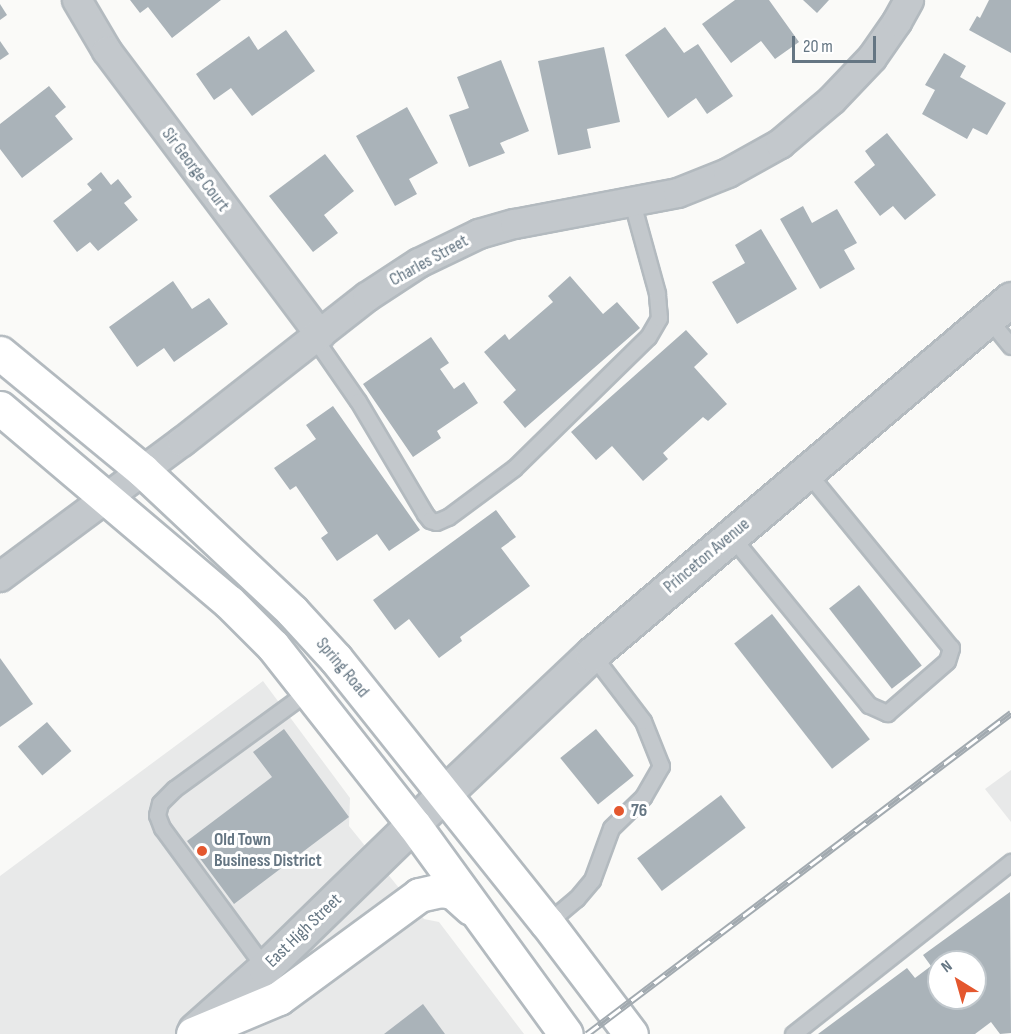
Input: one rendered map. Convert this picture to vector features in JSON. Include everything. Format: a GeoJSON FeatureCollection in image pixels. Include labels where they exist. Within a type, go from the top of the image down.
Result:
{"type":"FeatureCollection","features":[{"type":"Feature","properties":{"kind":"main road","name":"Spring Road"},"geometry":{"type":"LineString","coordinates":[[0,353],[142,470],[292,611],[336,658],[631,1034]]}},
{"type":"Feature","properties":{"kind":"main road"},"geometry":{"type":"LineString","coordinates":[[0,408],[230,602],[273,646],[310,690],[414,825],[566,1034]]}},
{"type":"Feature","properties":{"kind":"main road"},"geometry":{"type":"LineString","coordinates":[[192,1034],[279,998],[419,895],[440,890],[453,892],[467,903],[489,930]]}},
{"type":"Feature","properties":{"kind":"street","name":"Sir George Court"},"geometry":{"type":"LineString","coordinates":[[77,0],[107,51],[318,337]]}},
{"type":"Feature","properties":{"kind":"street","name":"Charles Street"},"geometry":{"type":"LineString","coordinates":[[0,577],[318,337],[367,297],[419,263],[479,234],[515,224],[678,194],[728,173],[780,144],[832,100],[872,58],[909,0]]}},
{"type":"Feature","properties":{"kind":"street","name":"Princeton Avenue"},"geometry":{"type":"LineString","coordinates":[[414,825],[592,654],[999,309]]}},
{"type":"Feature","properties":{"kind":"street","name":"East High Street"},"geometry":{"type":"LineString","coordinates":[[192,1034],[265,968],[414,825]]}},
{"type":"Feature","properties":{"kind":"lane"},"geometry":{"type":"LineString","coordinates":[[318,337],[425,514],[430,520],[436,522],[448,517],[514,468],[648,337],[659,318],[657,293],[632,202]]}},
{"type":"Feature","properties":{"kind":"lane"},"geometry":{"type":"LineString","coordinates":[[999,309],[1011,346]]}},
{"type":"Feature","properties":{"kind":"lane"},"geometry":{"type":"LineString","coordinates":[[731,536],[868,705],[887,713],[947,661],[951,648],[807,472]]}},
{"type":"Feature","properties":{"kind":"lane"},"geometry":{"type":"LineString","coordinates":[[546,923],[576,899],[591,880],[611,828],[644,797],[661,766],[643,721],[592,654]]}},
{"type":"Feature","properties":{"kind":"lane"},"geometry":{"type":"LineString","coordinates":[[265,968],[162,828],[157,815],[160,803],[174,789],[310,690]]}},
{"type":"Feature","properties":{"kind":"lane"},"geometry":{"type":"LineString","coordinates":[[793,1034],[1011,862]]}},
{"type":"Feature","properties":{"kind":"shaded area","name":"Old Town Business District"},"geometry":{"type":"Polygon","coordinates":[[[263,681],[350,798],[349,826],[424,919],[439,922],[524,1034],[0,1034],[0,876],[263,681]]]}},
{"type":"Feature","properties":{"kind":"shaded area"},"geometry":{"type":"Polygon","coordinates":[[[1011,770],[1011,822],[985,789],[1011,770]]]}},
{"type":"Feature","properties":{"kind":"building"},"geometry":{"type":"Polygon","coordinates":[[[130,0],[221,0],[172,38],[148,7],[140,13],[130,0]]]}},
{"type":"Feature","properties":{"kind":"building"},"geometry":{"type":"Polygon","coordinates":[[[735,0],[769,0],[799,42],[775,59],[761,41],[731,63],[702,24],[735,0]]]}},
{"type":"Feature","properties":{"kind":"building"},"geometry":{"type":"Polygon","coordinates":[[[803,0],[829,0],[817,13],[803,0]]]}},
{"type":"Feature","properties":{"kind":"building"},"geometry":{"type":"Polygon","coordinates":[[[989,0],[1011,0],[1011,53],[969,30],[977,16],[980,18],[989,0]]]}},
{"type":"Feature","properties":{"kind":"building"},"geometry":{"type":"Polygon","coordinates":[[[0,4],[7,15],[0,20],[0,4]]]}},
{"type":"Feature","properties":{"kind":"building"},"geometry":{"type":"Polygon","coordinates":[[[665,27],[684,53],[698,44],[733,96],[707,114],[696,98],[668,118],[625,55],[665,27]]]}},
{"type":"Feature","properties":{"kind":"building"},"geometry":{"type":"Polygon","coordinates":[[[286,30],[315,71],[252,116],[231,88],[214,100],[196,74],[249,36],[258,50],[286,30]]]}},
{"type":"Feature","properties":{"kind":"building"},"geometry":{"type":"Polygon","coordinates":[[[0,41],[9,54],[0,60],[0,41]]]}},
{"type":"Feature","properties":{"kind":"building"},"geometry":{"type":"Polygon","coordinates":[[[604,47],[620,122],[587,129],[591,148],[558,155],[538,61],[604,47]]]}},
{"type":"Feature","properties":{"kind":"building"},"geometry":{"type":"Polygon","coordinates":[[[944,53],[966,66],[960,77],[1006,103],[987,135],[973,128],[967,139],[922,114],[935,90],[925,85],[944,53]]]}},
{"type":"Feature","properties":{"kind":"building"},"geometry":{"type":"Polygon","coordinates":[[[501,60],[529,131],[500,143],[505,153],[469,167],[449,115],[469,108],[457,77],[501,60]]]}},
{"type":"Feature","properties":{"kind":"building"},"geometry":{"type":"Polygon","coordinates":[[[49,86],[66,107],[55,116],[73,139],[22,178],[0,149],[0,124],[49,86]]]}},
{"type":"Feature","properties":{"kind":"building"},"geometry":{"type":"Polygon","coordinates":[[[407,107],[438,163],[409,179],[417,194],[395,206],[356,136],[407,107]]]}},
{"type":"Feature","properties":{"kind":"building"},"geometry":{"type":"Polygon","coordinates":[[[887,133],[936,195],[905,220],[893,206],[880,216],[854,182],[875,165],[865,151],[887,133]]]}},
{"type":"Feature","properties":{"kind":"building"},"geometry":{"type":"Polygon","coordinates":[[[325,154],[354,191],[324,215],[338,233],[313,252],[269,196],[325,154]]]}},
{"type":"Feature","properties":{"kind":"building"},"geometry":{"type":"Polygon","coordinates":[[[101,172],[111,185],[118,179],[132,197],[124,203],[138,220],[98,251],[90,242],[77,252],[53,221],[92,190],[87,184],[101,172]]]}},
{"type":"Feature","properties":{"kind":"building"},"geometry":{"type":"Polygon","coordinates":[[[803,206],[812,223],[837,209],[857,243],[844,250],[855,269],[820,289],[780,219],[803,206]]]}},
{"type":"Feature","properties":{"kind":"building"},"geometry":{"type":"Polygon","coordinates":[[[761,229],[797,289],[737,324],[712,282],[745,263],[735,245],[761,229]]]}},
{"type":"Feature","properties":{"kind":"building"},"geometry":{"type":"Polygon","coordinates":[[[570,276],[603,314],[617,302],[640,328],[525,428],[503,402],[516,390],[484,352],[505,334],[509,340],[553,302],[548,296],[570,276]]]}},
{"type":"Feature","properties":{"kind":"building"},"geometry":{"type":"Polygon","coordinates":[[[173,281],[192,309],[209,298],[228,324],[174,362],[164,348],[137,367],[109,327],[173,281]]]}},
{"type":"Feature","properties":{"kind":"building"},"geometry":{"type":"Polygon","coordinates":[[[686,330],[708,354],[694,367],[727,404],[708,421],[703,417],[663,453],[668,459],[643,481],[612,446],[596,460],[571,432],[686,330]]]}},
{"type":"Feature","properties":{"kind":"building"},"geometry":{"type":"Polygon","coordinates":[[[431,337],[449,363],[440,369],[454,389],[464,382],[478,403],[437,431],[441,438],[413,457],[363,384],[431,337]]]}},
{"type":"Feature","properties":{"kind":"building"},"geometry":{"type":"Polygon","coordinates":[[[333,406],[420,530],[389,551],[377,534],[337,561],[321,538],[328,533],[296,486],[290,490],[274,468],[316,439],[306,425],[333,406]]]}},
{"type":"Feature","properties":{"kind":"building"},"geometry":{"type":"Polygon","coordinates":[[[496,510],[516,537],[501,548],[530,586],[460,637],[462,641],[439,658],[409,619],[395,630],[373,600],[496,510]]]}},
{"type":"Feature","properties":{"kind":"building"},"geometry":{"type":"Polygon","coordinates":[[[859,585],[922,665],[892,689],[829,608],[859,585]]]}},
{"type":"Feature","properties":{"kind":"building"},"geometry":{"type":"Polygon","coordinates":[[[772,614],[870,739],[832,769],[734,644],[772,614]]]}},
{"type":"Feature","properties":{"kind":"building"},"geometry":{"type":"Polygon","coordinates":[[[0,658],[33,704],[0,727],[0,658]]]}},
{"type":"Feature","properties":{"kind":"building"},"geometry":{"type":"Polygon","coordinates":[[[47,722],[71,751],[42,776],[18,746],[47,722]]]}},
{"type":"Feature","properties":{"kind":"building"},"geometry":{"type":"Polygon","coordinates":[[[284,729],[349,817],[234,904],[187,841],[272,777],[253,752],[284,729]]]}},
{"type":"Feature","properties":{"kind":"building"},"geometry":{"type":"Polygon","coordinates":[[[596,729],[634,776],[598,805],[560,758],[596,729]]]}},
{"type":"Feature","properties":{"kind":"building"},"geometry":{"type":"Polygon","coordinates":[[[721,795],[746,828],[662,891],[637,858],[721,795]]]}},
{"type":"Feature","properties":{"kind":"building"},"geometry":{"type":"Polygon","coordinates":[[[1010,892],[1011,1033],[1000,1034],[991,1022],[975,1034],[818,1034],[907,968],[915,978],[927,969],[927,1010],[987,1010],[987,950],[930,950],[1010,892]]]}},
{"type":"Feature","properties":{"kind":"building"},"geometry":{"type":"Polygon","coordinates":[[[423,1004],[445,1034],[384,1034],[423,1004]]]}},
{"type":"Feature","properties":{"kind":"railway"},"geometry":{"type":"LineString","coordinates":[[587,1034],[1011,713]]}},
{"type":"Feature","properties":{"kind":"place","name":"76"},"geometry":{"type":"Point","coordinates":[619,811]}},
{"type":"Feature","properties":{"kind":"place","name":"Old Town Business District"},"geometry":{"type":"Point","coordinates":[202,851]}}]}
